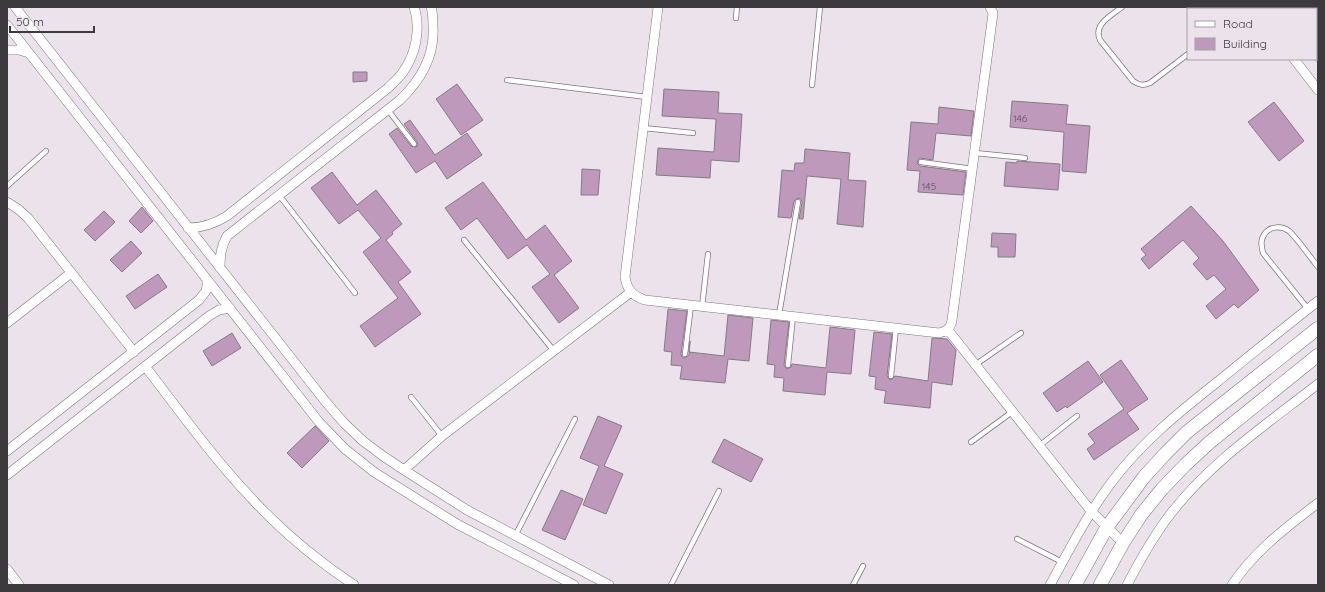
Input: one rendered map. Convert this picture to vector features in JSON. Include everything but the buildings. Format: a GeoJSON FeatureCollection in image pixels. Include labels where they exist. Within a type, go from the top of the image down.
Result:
{"type":"FeatureCollection","features":[{"type":"Feature","properties":{"kind":"street"},"geometry":{"type":"LineString","coordinates":[[14,7],[325,401],[344,423],[363,441],[404,470],[467,510],[609,585]]}},
{"type":"Feature","properties":{"kind":"street"},"geometry":{"type":"LineString","coordinates":[[188,228],[198,228],[218,222],[388,88],[403,73],[413,55],[417,34],[416,14],[414,7]]}},
{"type":"Feature","properties":{"kind":"street"},"geometry":{"type":"LineString","coordinates":[[220,268],[222,245],[227,236],[388,110],[412,89],[422,75],[430,55],[434,36],[433,12],[431,7]]}},
{"type":"Feature","properties":{"kind":"street"},"geometry":{"type":"LineString","coordinates":[[658,7],[625,277],[631,292],[645,300],[939,333],[948,330],[952,320],[993,13],[990,7]]}},
{"type":"Feature","properties":{"kind":"street"},"geometry":{"type":"LineString","coordinates":[[7,25],[319,422],[346,449],[374,472],[457,524],[570,584]]}},
{"type":"Feature","properties":{"kind":"street"},"geometry":{"type":"LineString","coordinates":[[7,50],[19,50],[29,53]]}},
{"type":"Feature","properties":{"kind":"street"},"geometry":{"type":"LineString","coordinates":[[1295,60],[1318,90]]}},
{"type":"Feature","properties":{"kind":"street"},"geometry":{"type":"LineString","coordinates":[[246,201],[257,212]]}},
{"type":"Feature","properties":{"kind":"street"},"geometry":{"type":"LineString","coordinates":[[7,202],[28,218],[134,352]]}},
{"type":"Feature","properties":{"kind":"street"},"geometry":{"type":"LineString","coordinates":[[7,323],[71,273]]}},
{"type":"Feature","properties":{"kind":"street"},"geometry":{"type":"LineString","coordinates":[[7,452],[199,300],[206,291],[208,281]]}},
{"type":"Feature","properties":{"kind":"street"},"geometry":{"type":"LineString","coordinates":[[404,470],[442,436],[631,292]]}},
{"type":"Feature","properties":{"kind":"street"},"geometry":{"type":"LineString","coordinates":[[1050,585],[1091,511],[1111,482],[1134,455],[1152,436],[1181,411],[1318,301]]}},
{"type":"Feature","properties":{"kind":"street"},"geometry":{"type":"LineString","coordinates":[[7,475],[214,313],[230,308]]}},
{"type":"Feature","properties":{"kind":"street"},"geometry":{"type":"LineString","coordinates":[[1075,585],[1107,527],[1144,477],[1187,432],[1318,328]]}},
{"type":"Feature","properties":{"kind":"street"},"geometry":{"type":"LineString","coordinates":[[948,330],[1091,511],[1123,543]]}},
{"type":"Feature","properties":{"kind":"street"},"geometry":{"type":"LineString","coordinates":[[1100,585],[1123,543],[1154,500],[1185,465],[1210,442],[1318,355]]}},
{"type":"Feature","properties":{"kind":"street"},"geometry":{"type":"LineString","coordinates":[[145,366],[214,457],[254,502],[298,543],[344,582],[354,585]]}},
{"type":"Feature","properties":{"kind":"street"},"geometry":{"type":"LineString","coordinates":[[1127,585],[1150,544],[1171,513],[1196,484],[1227,456],[1318,384]]}},
{"type":"Feature","properties":{"kind":"street"},"geometry":{"type":"LineString","coordinates":[[1232,585],[1251,561],[1269,542],[1318,503]]}},
{"type":"Feature","properties":{"kind":"street"},"geometry":{"type":"LineString","coordinates":[[7,569],[19,585]]}},
{"type":"Feature","properties":{"kind":"lane"},"geometry":{"type":"LineString","coordinates":[[736,18],[737,7]]}},
{"type":"Feature","properties":{"kind":"lane"},"geometry":{"type":"LineString","coordinates":[[812,85],[820,7]]}},
{"type":"Feature","properties":{"kind":"lane"},"geometry":{"type":"LineString","coordinates":[[1122,7],[1100,24],[1097,34],[1100,40],[1133,81],[1138,84],[1150,84],[1187,55]]}},
{"type":"Feature","properties":{"kind":"lane"},"geometry":{"type":"LineString","coordinates":[[507,80],[647,97]]}},
{"type":"Feature","properties":{"kind":"lane"},"geometry":{"type":"LineString","coordinates":[[388,110],[414,144]]}},
{"type":"Feature","properties":{"kind":"lane"},"geometry":{"type":"LineString","coordinates":[[643,128],[693,133]]}},
{"type":"Feature","properties":{"kind":"lane"},"geometry":{"type":"LineString","coordinates":[[7,186],[46,151]]}},
{"type":"Feature","properties":{"kind":"lane"},"geometry":{"type":"LineString","coordinates":[[975,153],[1025,158]]}},
{"type":"Feature","properties":{"kind":"lane"},"geometry":{"type":"LineString","coordinates":[[921,162],[972,169]]}},
{"type":"Feature","properties":{"kind":"lane"},"geometry":{"type":"LineString","coordinates":[[279,195],[355,292]]}},
{"type":"Feature","properties":{"kind":"lane"},"geometry":{"type":"LineString","coordinates":[[779,315],[798,202]]}},
{"type":"Feature","properties":{"kind":"lane"},"geometry":{"type":"LineString","coordinates":[[1308,309],[1263,252],[1261,245],[1262,237],[1267,231],[1274,228],[1282,228],[1289,231],[1318,267]]}},
{"type":"Feature","properties":{"kind":"lane"},"geometry":{"type":"LineString","coordinates":[[464,240],[554,351]]}},
{"type":"Feature","properties":{"kind":"lane"},"geometry":{"type":"LineString","coordinates":[[702,307],[708,254]]}},
{"type":"Feature","properties":{"kind":"lane"},"geometry":{"type":"LineString","coordinates":[[685,354],[691,305]]}},
{"type":"Feature","properties":{"kind":"lane"},"geometry":{"type":"LineString","coordinates":[[788,365],[793,316]]}},
{"type":"Feature","properties":{"kind":"lane"},"geometry":{"type":"LineString","coordinates":[[891,376],[896,328]]}},
{"type":"Feature","properties":{"kind":"lane"},"geometry":{"type":"LineString","coordinates":[[975,364],[1021,333]]}},
{"type":"Feature","properties":{"kind":"lane"},"geometry":{"type":"LineString","coordinates":[[410,397],[442,436]]}},
{"type":"Feature","properties":{"kind":"lane"},"geometry":{"type":"LineString","coordinates":[[971,442],[1012,412]]}},
{"type":"Feature","properties":{"kind":"lane"},"geometry":{"type":"LineString","coordinates":[[1039,446],[1077,416]]}},
{"type":"Feature","properties":{"kind":"lane"},"geometry":{"type":"LineString","coordinates":[[515,536],[576,419]]}},
{"type":"Feature","properties":{"kind":"lane"},"geometry":{"type":"LineString","coordinates":[[671,585],[720,492]]}},
{"type":"Feature","properties":{"kind":"lane"},"geometry":{"type":"LineString","coordinates":[[1017,539],[1062,562]]}},
{"type":"Feature","properties":{"kind":"lane"},"geometry":{"type":"LineString","coordinates":[[853,585],[863,566]]}}]}
